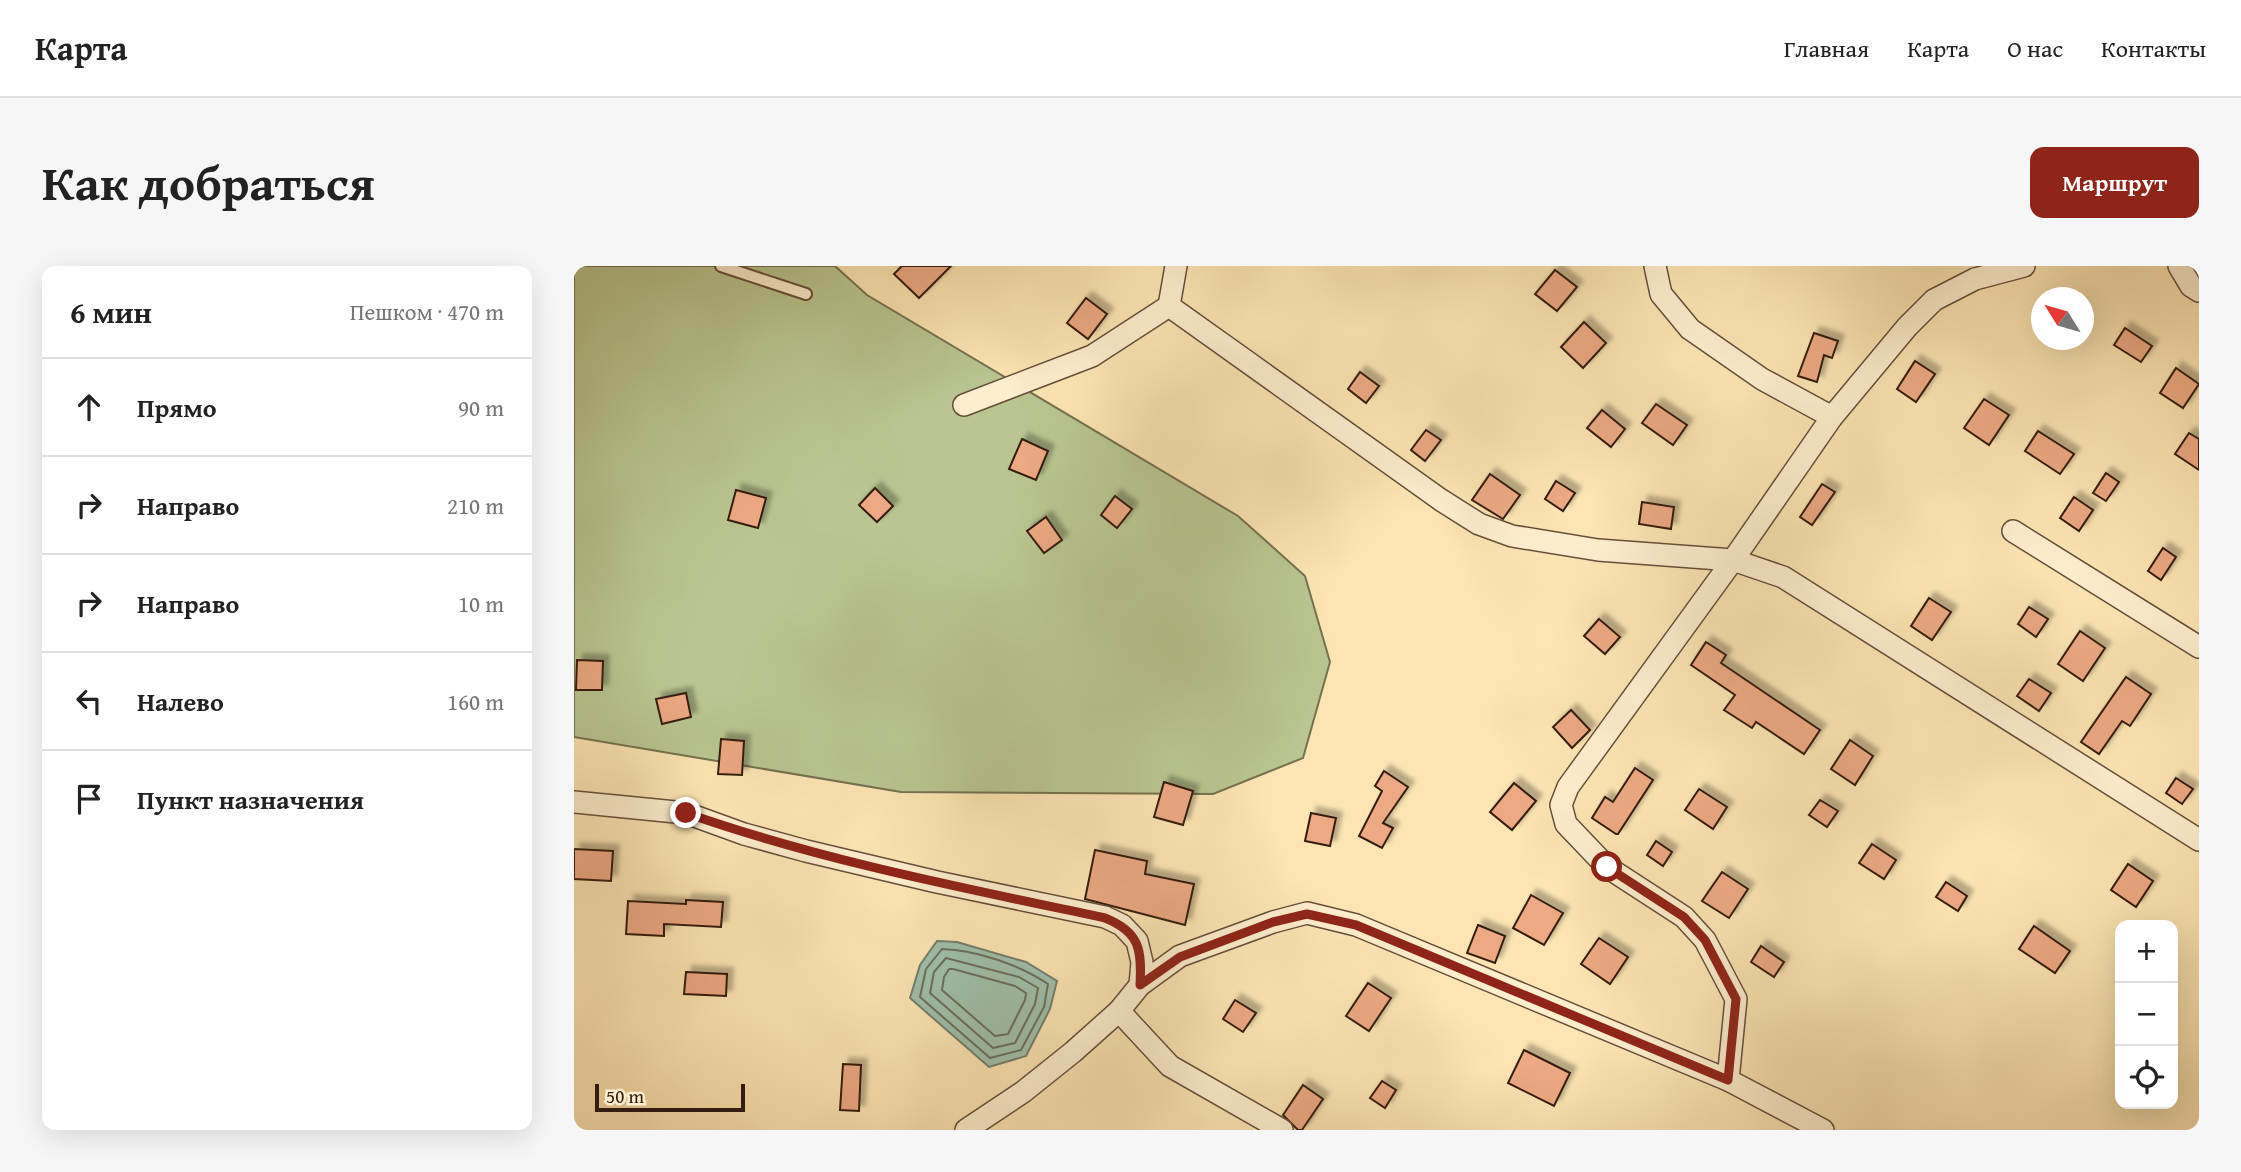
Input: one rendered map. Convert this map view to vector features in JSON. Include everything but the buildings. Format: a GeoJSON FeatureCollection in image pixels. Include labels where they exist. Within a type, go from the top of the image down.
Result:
{"type":"FeatureCollection","features":[{"type":"Feature","properties":{"kind":"street"},"geometry":{"type":"LineString","coordinates":[[964,405],[1092,356],[1169,306],[1176,266]]}},
{"type":"Feature","properties":{"kind":"street"},"geometry":{"type":"LineString","coordinates":[[1655,266],[1661,294],[1690,329],[1762,379],[1832,417]]}},
{"type":"Feature","properties":{"kind":"street"},"geometry":{"type":"LineString","coordinates":[[1728,1080],[1736,999],[1705,940],[1684,917],[1607,867],[1566,824],[1561,805],[1568,787],[1733,560],[1832,417],[1907,327],[1934,300],[1975,279],[2024,266]]}},
{"type":"Feature","properties":{"kind":"street"},"geometry":{"type":"LineString","coordinates":[[2179,266],[2191,286],[2199,291]]}},
{"type":"Feature","properties":{"kind":"street"},"geometry":{"type":"LineString","coordinates":[[1169,306],[1441,500],[1479,524],[1511,536],[1598,550],[1733,560],[1783,578],[2199,840]]}},
{"type":"Feature","properties":{"kind":"street"},"geometry":{"type":"LineString","coordinates":[[2013,531],[2199,648]]}},
{"type":"Feature","properties":{"kind":"street"},"geometry":{"type":"LineString","coordinates":[[574,802],[686,813],[744,834],[806,851],[1105,918],[1122,925],[1137,941],[1142,962],[1140,985]]}},
{"type":"Feature","properties":{"kind":"street"},"geometry":{"type":"LineString","coordinates":[[966,1130],[1023,1092],[1119,1011],[1140,985],[1180,957],[1273,922],[1307,914],[1356,925],[1728,1080],[1822,1130]]}},
{"type":"Feature","properties":{"kind":"street"},"geometry":{"type":"LineString","coordinates":[[1119,1011],[1170,1066],[1282,1130]]}},
{"type":"Feature","properties":{"kind":"lane"},"geometry":{"type":"LineString","coordinates":[[721,266],[806,294]]}},
{"type":"Feature","properties":{"kind":"green space"},"geometry":{"type":"Polygon","coordinates":[[[574,266],[835,266],[867,295],[1238,516],[1305,576],[1330,662],[1303,758],[1213,794],[901,792],[574,737],[574,266]]]}},
{"type":"Feature","properties":{"kind":"water"},"geometry":{"type":"Polygon","coordinates":[[[937,941],[957,942],[1026,962],[1057,981],[1050,1009],[1026,1056],[989,1067],[910,998],[920,965],[937,941]]]}},
{"type":"Feature","properties":{"kind":"route"},"geometry":{"type":"LineString","coordinates":[[686,813],[744,834],[806,851],[1105,918],[1122,925],[1137,941],[1142,962],[1140,985],[1180,957],[1229,936],[1273,922],[1307,914],[1356,925],[1728,1080],[1736,999],[1705,940],[1684,917],[1607,867]]}}]}
